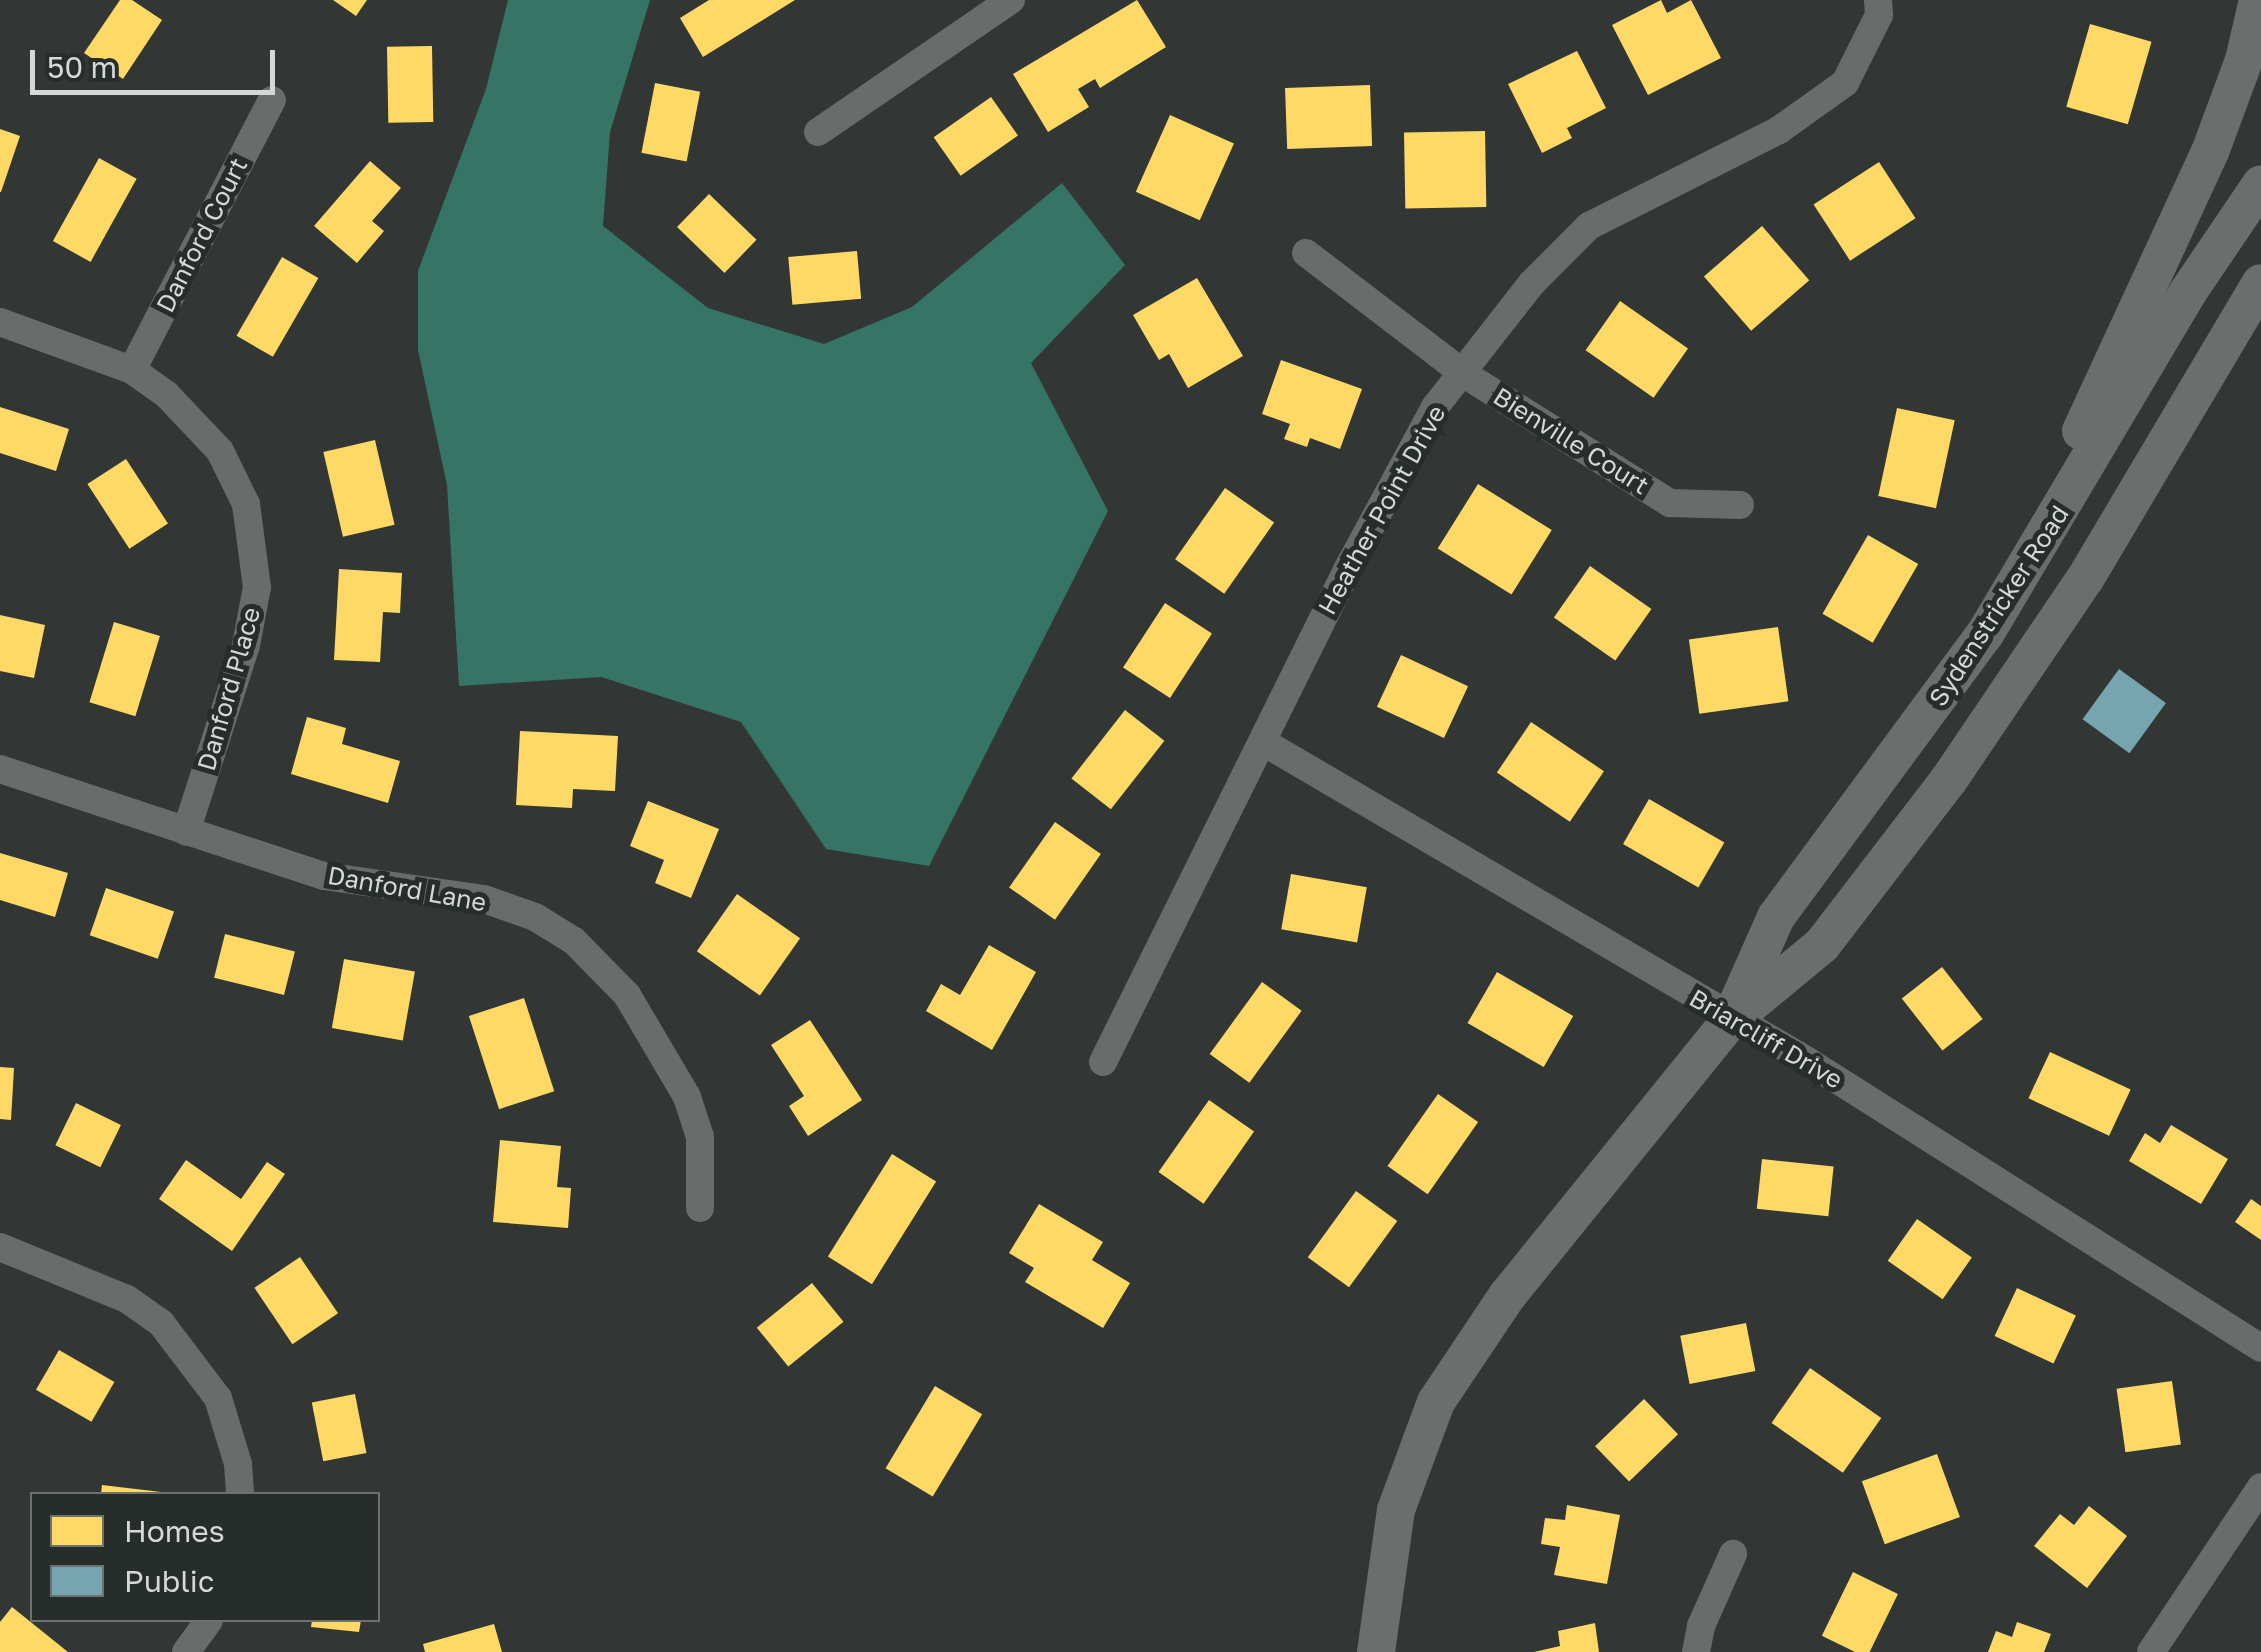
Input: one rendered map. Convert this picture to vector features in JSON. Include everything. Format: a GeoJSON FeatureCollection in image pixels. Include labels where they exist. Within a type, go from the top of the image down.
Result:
{"type":"FeatureCollection","features":[{"type":"Feature","properties":{"kind":"main road"},"geometry":{"type":"LineString","coordinates":[[2034,559],[2079,436],[2216,137],[2258,0]]}},
{"type":"Feature","properties":{"kind":"main road","name":"Sydenstricker Road"},"geometry":{"type":"LineString","coordinates":[[1730,1021],[1776,916],[1942,696],[2034,559],[2188,292],[2254,208]]}},
{"type":"Feature","properties":{"kind":"main road","name":"Sydenstricker Road"},"geometry":{"type":"LineString","coordinates":[[1376,1652],[1396,1510],[1436,1402],[1507,1296],[1730,1021],[1822,945],[1948,781],[2085,580],[2261,283]]}},
{"type":"Feature","properties":{"kind":"street"},"geometry":{"type":"LineString","coordinates":[[818,132],[1011,0]]}},
{"type":"Feature","properties":{"kind":"street","name":"Heather Point Drive"},"geometry":{"type":"LineString","coordinates":[[1103,1062],[1418,440],[1464,374],[1532,283],[1589,226],[1778,130],[1845,83],[1878,15],[1878,0]]}},
{"type":"Feature","properties":{"kind":"street","name":"Danford Court"},"geometry":{"type":"LineString","coordinates":[[132,370],[272,100]]}},
{"type":"Feature","properties":{"kind":"street","name":"Bienville Court"},"geometry":{"type":"LineString","coordinates":[[1306,253],[1464,374],[1670,503],[1740,505]]}},
{"type":"Feature","properties":{"kind":"street","name":"Danford Place"},"geometry":{"type":"LineString","coordinates":[[0,322],[132,370],[206,432],[235,477],[253,532],[257,587],[246,645],[186,832]]}},
{"type":"Feature","properties":{"kind":"street","name":"Briarcliff Drive"},"geometry":{"type":"LineString","coordinates":[[1263,742],[1509,883],[1730,1021],[1806,1060],[2261,1348]]}},
{"type":"Feature","properties":{"kind":"street","name":"Danford Lane"},"geometry":{"type":"LineString","coordinates":[[0,769],[324,876],[484,899],[535,917],[574,940],[627,996],[687,1096],[700,1137],[700,1208]]}},
{"type":"Feature","properties":{"kind":"street"},"geometry":{"type":"LineString","coordinates":[[0,1247],[128,1298],[161,1323],[218,1398],[238,1464],[240,1492]]}},
{"type":"Feature","properties":{"kind":"street"},"geometry":{"type":"LineString","coordinates":[[2151,1652],[2261,1486]]}},
{"type":"Feature","properties":{"kind":"street"},"geometry":{"type":"LineString","coordinates":[[1696,1652],[1700,1626],[1734,1554]]}},
{"type":"Feature","properties":{"kind":"street"},"geometry":{"type":"LineString","coordinates":[[186,1652],[208,1622]]}},
{"type":"Feature","properties":{"kind":"green space"},"geometry":{"type":"Polygon","coordinates":[[[508,0],[650,0],[610,132],[603,226],[708,308],[824,344],[912,307],[1062,183],[1125,265],[1031,363],[1108,511],[929,866],[826,849],[741,722],[601,677],[459,686],[447,485],[418,350],[418,271],[486,89],[508,0]]]}},
{"type":"Feature","properties":{"kind":"building: Homes"},"geometry":{"type":"Polygon","coordinates":[[[120,0],[132,0],[162,20],[123,79],[84,53],[120,0]]]}},
{"type":"Feature","properties":{"kind":"building: Homes"},"geometry":{"type":"Polygon","coordinates":[[[333,0],[367,0],[356,16],[333,0]]]}},
{"type":"Feature","properties":{"kind":"building: Homes"},"geometry":{"type":"Polygon","coordinates":[[[709,0],[795,0],[703,57],[680,18],[709,0]]]}},
{"type":"Feature","properties":{"kind":"building: Homes"},"geometry":{"type":"Polygon","coordinates":[[[1137,0],[1166,47],[1100,88],[1095,79],[1078,89],[1089,107],[1048,132],[1013,74],[1137,0]]]}},
{"type":"Feature","properties":{"kind":"building: Homes"},"geometry":{"type":"Polygon","coordinates":[[[1661,0],[1667,13],[1691,0],[1721,58],[1648,95],[1612,25],[1661,0]]]}},
{"type":"Feature","properties":{"kind":"building: Homes"},"geometry":{"type":"Polygon","coordinates":[[[2090,24],[2152,42],[2128,124],[2066,107],[2090,24]]]}},
{"type":"Feature","properties":{"kind":"building: Homes"},"geometry":{"type":"Polygon","coordinates":[[[432,46],[433,122],[388,123],[387,47],[432,46]]]}},
{"type":"Feature","properties":{"kind":"building: Homes"},"geometry":{"type":"Polygon","coordinates":[[[1577,51],[1606,108],[1567,128],[1572,138],[1542,153],[1508,84],[1577,51]]]}},
{"type":"Feature","properties":{"kind":"building: Homes"},"geometry":{"type":"Polygon","coordinates":[[[655,83],[700,92],[687,161],[641,153],[655,83]]]}},
{"type":"Feature","properties":{"kind":"building: Homes"},"geometry":{"type":"Polygon","coordinates":[[[1370,85],[1372,146],[1287,149],[1285,88],[1370,85]]]}},
{"type":"Feature","properties":{"kind":"building: Homes"},"geometry":{"type":"Polygon","coordinates":[[[991,97],[1018,136],[961,176],[934,137],[991,97]]]}},
{"type":"Feature","properties":{"kind":"building: Homes"},"geometry":{"type":"Polygon","coordinates":[[[1170,115],[1234,143],[1200,220],[1136,192],[1170,115]]]}},
{"type":"Feature","properties":{"kind":"building: Homes"},"geometry":{"type":"Polygon","coordinates":[[[0,129],[20,136],[1,192],[0,192],[0,129]]]}},
{"type":"Feature","properties":{"kind":"building: Homes"},"geometry":{"type":"Polygon","coordinates":[[[1485,131],[1486,207],[1405,208],[1404,132],[1485,131]]]}},
{"type":"Feature","properties":{"kind":"building: Homes"},"geometry":{"type":"Polygon","coordinates":[[[99,158],[137,179],[91,262],[53,241],[99,158]]]}},
{"type":"Feature","properties":{"kind":"building: Homes"},"geometry":{"type":"Polygon","coordinates":[[[370,161],[401,188],[372,221],[384,231],[357,263],[314,226],[370,161]]]}},
{"type":"Feature","properties":{"kind":"building: Homes"},"geometry":{"type":"Polygon","coordinates":[[[1879,162],[1915,218],[1850,261],[1814,204],[1879,162]]]}},
{"type":"Feature","properties":{"kind":"building: Homes"},"geometry":{"type":"Polygon","coordinates":[[[709,194],[756,240],[725,273],[677,227],[709,194]]]}},
{"type":"Feature","properties":{"kind":"building: Homes"},"geometry":{"type":"Polygon","coordinates":[[[1762,226],[1809,280],[1751,331],[1704,277],[1762,226]]]}},
{"type":"Feature","properties":{"kind":"building: Homes"},"geometry":{"type":"Polygon","coordinates":[[[857,251],[861,299],[792,305],[788,257],[857,251]]]}},
{"type":"Feature","properties":{"kind":"building: Homes"},"geometry":{"type":"Polygon","coordinates":[[[282,257],[318,278],[273,357],[236,336],[282,257]]]}},
{"type":"Feature","properties":{"kind":"building: Homes"},"geometry":{"type":"Polygon","coordinates":[[[1197,278],[1243,356],[1188,388],[1169,354],[1159,360],[1133,315],[1197,278]]]}},
{"type":"Feature","properties":{"kind":"building: Homes"},"geometry":{"type":"Polygon","coordinates":[[[1620,301],[1688,349],[1654,398],[1586,350],[1620,301]]]}},
{"type":"Feature","properties":{"kind":"building: Homes"},"geometry":{"type":"Polygon","coordinates":[[[1281,360],[1362,389],[1340,449],[1310,438],[1307,447],[1284,439],[1290,424],[1262,414],[1281,360]]]}},
{"type":"Feature","properties":{"kind":"building: Homes"},"geometry":{"type":"Polygon","coordinates":[[[0,407],[69,429],[56,471],[0,453],[0,407]]]}},
{"type":"Feature","properties":{"kind":"building: Homes"},"geometry":{"type":"Polygon","coordinates":[[[1897,408],[1955,420],[1936,508],[1878,496],[1897,408]]]}},
{"type":"Feature","properties":{"kind":"building: Homes"},"geometry":{"type":"Polygon","coordinates":[[[375,440],[395,525],[343,537],[323,452],[375,440]]]}},
{"type":"Feature","properties":{"kind":"building: Homes"},"geometry":{"type":"Polygon","coordinates":[[[126,459],[168,524],[129,549],[87,484],[126,459]]]}},
{"type":"Feature","properties":{"kind":"building: Homes"},"geometry":{"type":"Polygon","coordinates":[[[1478,484],[1552,530],[1512,595],[1438,548],[1478,484]]]}},
{"type":"Feature","properties":{"kind":"building: Homes"},"geometry":{"type":"Polygon","coordinates":[[[1225,488],[1274,522],[1224,594],[1175,559],[1225,488]]]}},
{"type":"Feature","properties":{"kind":"building: Homes"},"geometry":{"type":"Polygon","coordinates":[[[1868,535],[1918,564],[1873,643],[1822,614],[1868,535]]]}},
{"type":"Feature","properties":{"kind":"building: Homes"},"geometry":{"type":"Polygon","coordinates":[[[1590,566],[1651,609],[1615,661],[1554,618],[1590,566]]]}},
{"type":"Feature","properties":{"kind":"building: Homes"},"geometry":{"type":"Polygon","coordinates":[[[339,569],[402,573],[400,613],[383,612],[380,662],[334,660],[339,569]]]}},
{"type":"Feature","properties":{"kind":"building: Homes"},"geometry":{"type":"Polygon","coordinates":[[[1165,603],[1212,633],[1170,698],[1123,668],[1165,603]]]}},
{"type":"Feature","properties":{"kind":"building: Homes"},"geometry":{"type":"Polygon","coordinates":[[[0,615],[45,625],[34,678],[0,671],[0,615]]]}},
{"type":"Feature","properties":{"kind":"building: Homes"},"geometry":{"type":"Polygon","coordinates":[[[114,622],[160,636],[135,716],[89,702],[114,622]]]}},
{"type":"Feature","properties":{"kind":"building: Homes"},"geometry":{"type":"Polygon","coordinates":[[[1778,627],[1788,701],[1699,714],[1689,640],[1778,627]]]}},
{"type":"Feature","properties":{"kind":"building: Homes"},"geometry":{"type":"Polygon","coordinates":[[[1401,655],[1468,686],[1444,738],[1377,707],[1401,655]]]}},
{"type":"Feature","properties":{"kind":"building: Homes"},"geometry":{"type":"Polygon","coordinates":[[[1125,710],[1164,741],[1111,809],[1071,779],[1125,710]]]}},
{"type":"Feature","properties":{"kind":"building: Homes"},"geometry":{"type":"Polygon","coordinates":[[[307,717],[346,728],[342,744],[400,761],[388,803],[291,774],[307,717]]]}},
{"type":"Feature","properties":{"kind":"building: Homes"},"geometry":{"type":"Polygon","coordinates":[[[1531,722],[1604,771],[1570,822],[1497,773],[1531,722]]]}},
{"type":"Feature","properties":{"kind":"building: Homes"},"geometry":{"type":"Polygon","coordinates":[[[520,731],[618,736],[615,791],[573,789],[572,808],[516,805],[520,731]]]}},
{"type":"Feature","properties":{"kind":"building: Homes"},"geometry":{"type":"Polygon","coordinates":[[[1649,799],[1724,842],[1698,888],[1623,844],[1649,799]]]}},
{"type":"Feature","properties":{"kind":"building: Homes"},"geometry":{"type":"Polygon","coordinates":[[[648,801],[719,829],[691,898],[655,883],[664,860],[630,846],[648,801]]]}},
{"type":"Feature","properties":{"kind":"building: Homes"},"geometry":{"type":"Polygon","coordinates":[[[1055,822],[1101,854],[1055,920],[1009,888],[1055,822]]]}},
{"type":"Feature","properties":{"kind":"building: Homes"},"geometry":{"type":"Polygon","coordinates":[[[0,853],[68,873],[55,917],[0,900],[0,853]]]}},
{"type":"Feature","properties":{"kind":"building: Homes"},"geometry":{"type":"Polygon","coordinates":[[[1291,874],[1367,887],[1357,943],[1281,929],[1291,874]]]}},
{"type":"Feature","properties":{"kind":"building: Homes"},"geometry":{"type":"Polygon","coordinates":[[[106,888],[174,911],[158,959],[90,935],[106,888]]]}},
{"type":"Feature","properties":{"kind":"building: Homes"},"geometry":{"type":"Polygon","coordinates":[[[737,894],[800,938],[760,996],[697,951],[737,894]]]}},
{"type":"Feature","properties":{"kind":"building: Homes"},"geometry":{"type":"Polygon","coordinates":[[[225,934],[295,951],[284,995],[214,978],[225,934]]]}},
{"type":"Feature","properties":{"kind":"building: Homes"},"geometry":{"type":"Polygon","coordinates":[[[989,945],[1036,972],[992,1050],[926,1011],[941,984],[960,995],[989,945]]]}},
{"type":"Feature","properties":{"kind":"building: Homes"},"geometry":{"type":"Polygon","coordinates":[[[344,959],[415,972],[403,1040],[332,1028],[344,959]]]}},
{"type":"Feature","properties":{"kind":"building: Homes"},"geometry":{"type":"Polygon","coordinates":[[[1942,967],[1983,1019],[1942,1050],[1902,998],[1942,967]]]}},
{"type":"Feature","properties":{"kind":"building: Homes"},"geometry":{"type":"Polygon","coordinates":[[[1497,972],[1573,1016],[1544,1067],[1468,1023],[1497,972]]]}},
{"type":"Feature","properties":{"kind":"building: Homes"},"geometry":{"type":"Polygon","coordinates":[[[1262,982],[1302,1011],[1249,1083],[1210,1054],[1262,982]]]}},
{"type":"Feature","properties":{"kind":"building: Homes"},"geometry":{"type":"Polygon","coordinates":[[[524,998],[554,1091],[499,1109],[469,1016],[524,998]]]}},
{"type":"Feature","properties":{"kind":"building: Homes"},"geometry":{"type":"Polygon","coordinates":[[[810,1020],[862,1100],[808,1136],[789,1106],[804,1096],[771,1045],[810,1020]]]}},
{"type":"Feature","properties":{"kind":"building: Homes"},"geometry":{"type":"Polygon","coordinates":[[[2050,1052],[2131,1090],[2109,1136],[2028,1098],[2050,1052]]]}},
{"type":"Feature","properties":{"kind":"building: Homes"},"geometry":{"type":"Polygon","coordinates":[[[0,1067],[14,1068],[11,1120],[0,1119],[0,1067]]]}},
{"type":"Feature","properties":{"kind":"building: Homes"},"geometry":{"type":"Polygon","coordinates":[[[1438,1094],[1478,1122],[1428,1194],[1388,1166],[1438,1094]]]}},
{"type":"Feature","properties":{"kind":"building: Homes"},"geometry":{"type":"Polygon","coordinates":[[[1209,1100],[1254,1132],[1204,1204],[1159,1172],[1209,1100]]]}},
{"type":"Feature","properties":{"kind":"building: Homes"},"geometry":{"type":"Polygon","coordinates":[[[76,1103],[121,1125],[100,1167],[55,1145],[76,1103]]]}},
{"type":"Feature","properties":{"kind":"building: Homes"},"geometry":{"type":"Polygon","coordinates":[[[2171,1125],[2228,1159],[2201,1204],[2129,1161],[2145,1133],[2160,1143],[2171,1125]]]}},
{"type":"Feature","properties":{"kind":"building: Homes"},"geometry":{"type":"Polygon","coordinates":[[[500,1140],[561,1146],[557,1187],[571,1188],[568,1228],[493,1222],[500,1140]]]}},
{"type":"Feature","properties":{"kind":"building: Homes"},"geometry":{"type":"Polygon","coordinates":[[[892,1154],[936,1182],[872,1284],[828,1257],[892,1154]]]}},
{"type":"Feature","properties":{"kind":"building: Homes"},"geometry":{"type":"Polygon","coordinates":[[[1762,1159],[1834,1167],[1828,1216],[1757,1209],[1762,1159]]]}},
{"type":"Feature","properties":{"kind":"building: Homes"},"geometry":{"type":"Polygon","coordinates":[[[186,1160],[241,1199],[267,1162],[285,1174],[232,1251],[159,1199],[186,1160]]]}},
{"type":"Feature","properties":{"kind":"building: Homes"},"geometry":{"type":"Polygon","coordinates":[[[1356,1191],[1397,1221],[1349,1287],[1308,1257],[1356,1191]]]}},
{"type":"Feature","properties":{"kind":"building: Homes"},"geometry":{"type":"Polygon","coordinates":[[[2251,1199],[2261,1206],[2261,1240],[2235,1222],[2251,1199]]]}},
{"type":"Feature","properties":{"kind":"building: Homes"},"geometry":{"type":"Polygon","coordinates":[[[1039,1204],[1103,1242],[1092,1260],[1130,1283],[1103,1328],[1025,1282],[1034,1268],[1009,1253],[1039,1204]]]}},
{"type":"Feature","properties":{"kind":"building: Homes"},"geometry":{"type":"Polygon","coordinates":[[[1917,1219],[1972,1257],[1943,1299],[1888,1261],[1917,1219]]]}},
{"type":"Feature","properties":{"kind":"building: Homes"},"geometry":{"type":"Polygon","coordinates":[[[300,1257],[338,1313],[292,1344],[254,1288],[300,1257]]]}},
{"type":"Feature","properties":{"kind":"building: Homes"},"geometry":{"type":"Polygon","coordinates":[[[812,1283],[843,1322],[788,1367],[757,1328],[812,1283]]]}},
{"type":"Feature","properties":{"kind":"building: Homes"},"geometry":{"type":"Polygon","coordinates":[[[2017,1288],[2076,1315],[2054,1364],[1995,1336],[2017,1288]]]}},
{"type":"Feature","properties":{"kind":"building: Homes"},"geometry":{"type":"Polygon","coordinates":[[[1746,1323],[1755,1371],[1690,1384],[1680,1336],[1746,1323]]]}},
{"type":"Feature","properties":{"kind":"building: Homes"},"geometry":{"type":"Polygon","coordinates":[[[59,1350],[114,1382],[91,1422],[36,1390],[59,1350]]]}},
{"type":"Feature","properties":{"kind":"building: Homes"},"geometry":{"type":"Polygon","coordinates":[[[1810,1368],[1881,1418],[1843,1473],[1772,1423],[1810,1368]]]}},
{"type":"Feature","properties":{"kind":"building: Homes"},"geometry":{"type":"Polygon","coordinates":[[[2172,1381],[2181,1444],[2125,1452],[2117,1389],[2172,1381]]]}},
{"type":"Feature","properties":{"kind":"building: Homes"},"geometry":{"type":"Polygon","coordinates":[[[935,1386],[982,1414],[933,1497],[886,1468],[935,1386]]]}},
{"type":"Feature","properties":{"kind":"building: Homes"},"geometry":{"type":"Polygon","coordinates":[[[355,1394],[366,1453],[323,1461],[312,1402],[355,1394]]]}},
{"type":"Feature","properties":{"kind":"building: Homes"},"geometry":{"type":"Polygon","coordinates":[[[1644,1399],[1678,1434],[1629,1481],[1595,1446],[1644,1399]]]}},
{"type":"Feature","properties":{"kind":"building: Homes"},"geometry":{"type":"Polygon","coordinates":[[[1937,1454],[1960,1517],[1885,1544],[1862,1481],[1937,1454]]]}},
{"type":"Feature","properties":{"kind":"building: Homes"},"geometry":{"type":"Polygon","coordinates":[[[102,1485],[161,1492],[101,1492],[102,1485]]]}},
{"type":"Feature","properties":{"kind":"building: Homes"},"geometry":{"type":"Polygon","coordinates":[[[1567,1505],[1620,1515],[1607,1584],[1554,1575],[1560,1547],[1541,1544],[1545,1518],[1565,1520],[1567,1505]]]}},
{"type":"Feature","properties":{"kind":"building: Homes"},"geometry":{"type":"Polygon","coordinates":[[[2089,1506],[2127,1536],[2087,1588],[2034,1546],[2060,1514],[2074,1525],[2089,1506]]]}},
{"type":"Feature","properties":{"kind":"building: Homes"},"geometry":{"type":"Polygon","coordinates":[[[1853,1572],[1898,1594],[1870,1652],[1855,1652],[1822,1636],[1853,1572]]]}},
{"type":"Feature","properties":{"kind":"building: Homes"},"geometry":{"type":"Polygon","coordinates":[[[12,1607],[68,1652],[0,1652],[0,1622],[12,1607]]]}},
{"type":"Feature","properties":{"kind":"building: Homes"},"geometry":{"type":"Polygon","coordinates":[[[312,1622],[361,1622],[359,1632],[311,1627],[312,1622]]]}},
{"type":"Feature","properties":{"kind":"building: Homes"},"geometry":{"type":"Polygon","coordinates":[[[2017,1622],[2051,1634],[2044,1652],[1988,1652],[1996,1631],[2012,1637],[2017,1622]]]}},
{"type":"Feature","properties":{"kind":"building: Homes"},"geometry":{"type":"Polygon","coordinates":[[[1595,1623],[1599,1652],[1534,1652],[1560,1646],[1558,1631],[1595,1623]]]}},
{"type":"Feature","properties":{"kind":"building: Homes"},"geometry":{"type":"Polygon","coordinates":[[[494,1624],[502,1652],[425,1652],[423,1644],[494,1624]]]}},
{"type":"Feature","properties":{"kind":"building: Public"},"geometry":{"type":"Polygon","coordinates":[[[2119,669],[2166,703],[2129,753],[2083,719],[2119,669]]]}}]}
